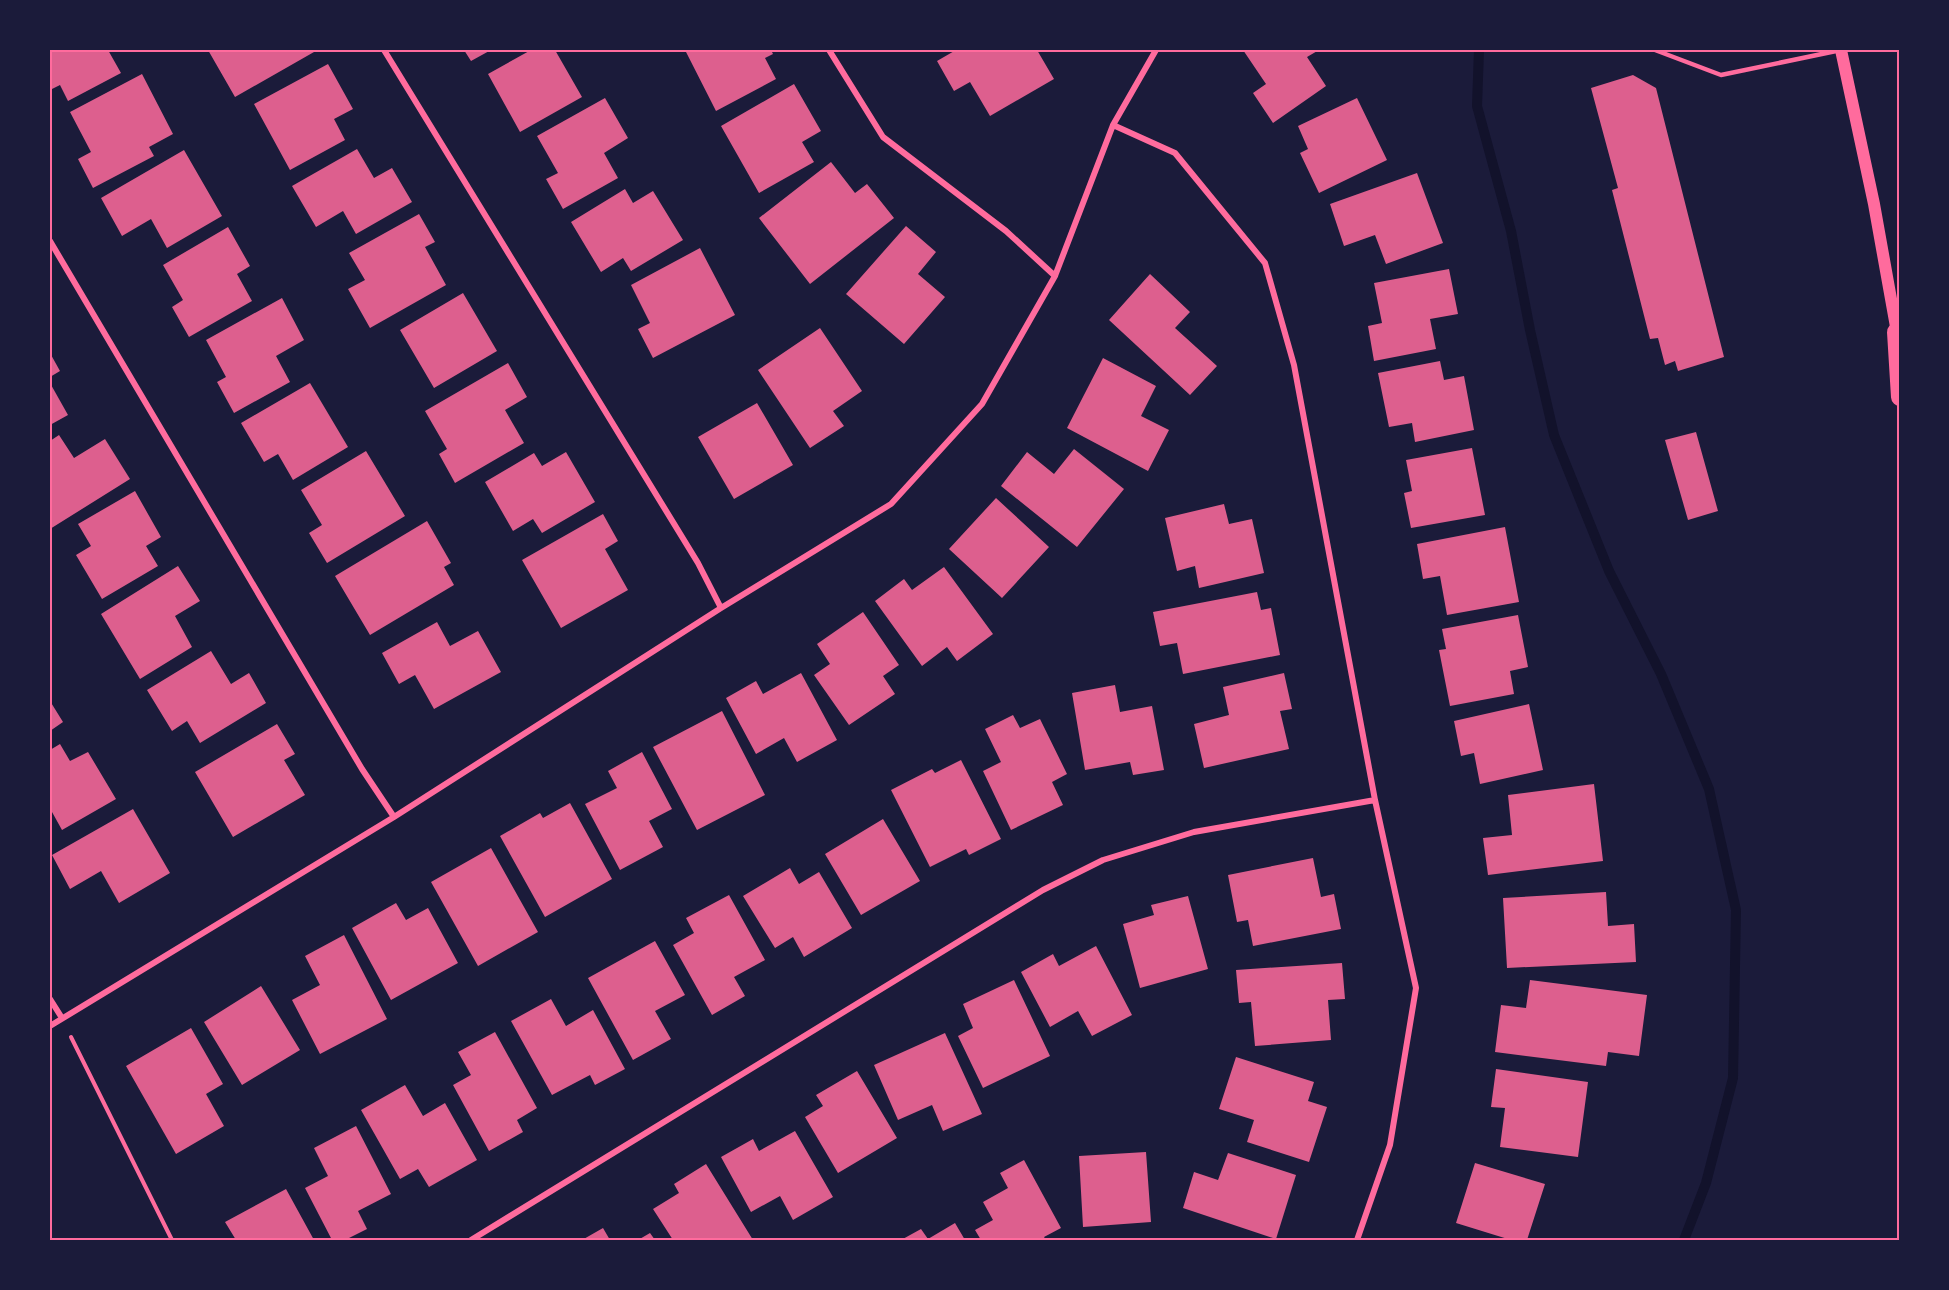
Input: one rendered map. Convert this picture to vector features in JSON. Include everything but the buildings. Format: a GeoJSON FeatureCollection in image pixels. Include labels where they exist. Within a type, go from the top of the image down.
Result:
{"type":"FeatureCollection","features":[{"type":"Feature","properties":{"kind":"highway"},"geometry":{"type":"LineString","coordinates":[[1898,340],[1899,397]]}},
{"type":"Feature","properties":{"kind":"main road"},"geometry":{"type":"LineString","coordinates":[[1841,50],[1874,204],[1898,340]]}},
{"type":"Feature","properties":{"kind":"street"},"geometry":{"type":"LineString","coordinates":[[384,50],[698,563],[721,608]]}},
{"type":"Feature","properties":{"kind":"street"},"geometry":{"type":"LineString","coordinates":[[829,50],[883,137],[1005,231],[1055,276]]}},
{"type":"Feature","properties":{"kind":"street"},"geometry":{"type":"LineString","coordinates":[[50,1026],[394,817],[721,608],[891,504],[982,404],[1055,276],[1113,125],[1156,50]]}},
{"type":"Feature","properties":{"kind":"street"},"geometry":{"type":"LineString","coordinates":[[1113,125],[1175,153],[1265,263],[1294,365],[1375,800],[1416,988],[1390,1145],[1357,1240]]}},
{"type":"Feature","properties":{"kind":"street"},"geometry":{"type":"LineString","coordinates":[[50,241],[362,769],[394,817]]}},
{"type":"Feature","properties":{"kind":"street"},"geometry":{"type":"LineString","coordinates":[[471,1240],[1032,896],[1103,860],[1194,832],[1375,800]]}},
{"type":"Feature","properties":{"kind":"street"},"geometry":{"type":"LineString","coordinates":[[50,999],[62,1018]]}},
{"type":"Feature","properties":{"kind":"lane"},"geometry":{"type":"LineString","coordinates":[[1655,50],[1721,75],[1841,50]]}},
{"type":"Feature","properties":{"kind":"path"},"geometry":{"type":"LineString","coordinates":[[62,1018],[172,1240]]}},
{"type":"Feature","properties":{"kind":"waterway"},"geometry":{"type":"LineString","coordinates":[[1479,50],[1477,106],[1511,231],[1530,330],[1554,435],[1609,571],[1661,674],[1709,789],[1736,910],[1733,1078],[1706,1183],[1684,1240]]}}]}
